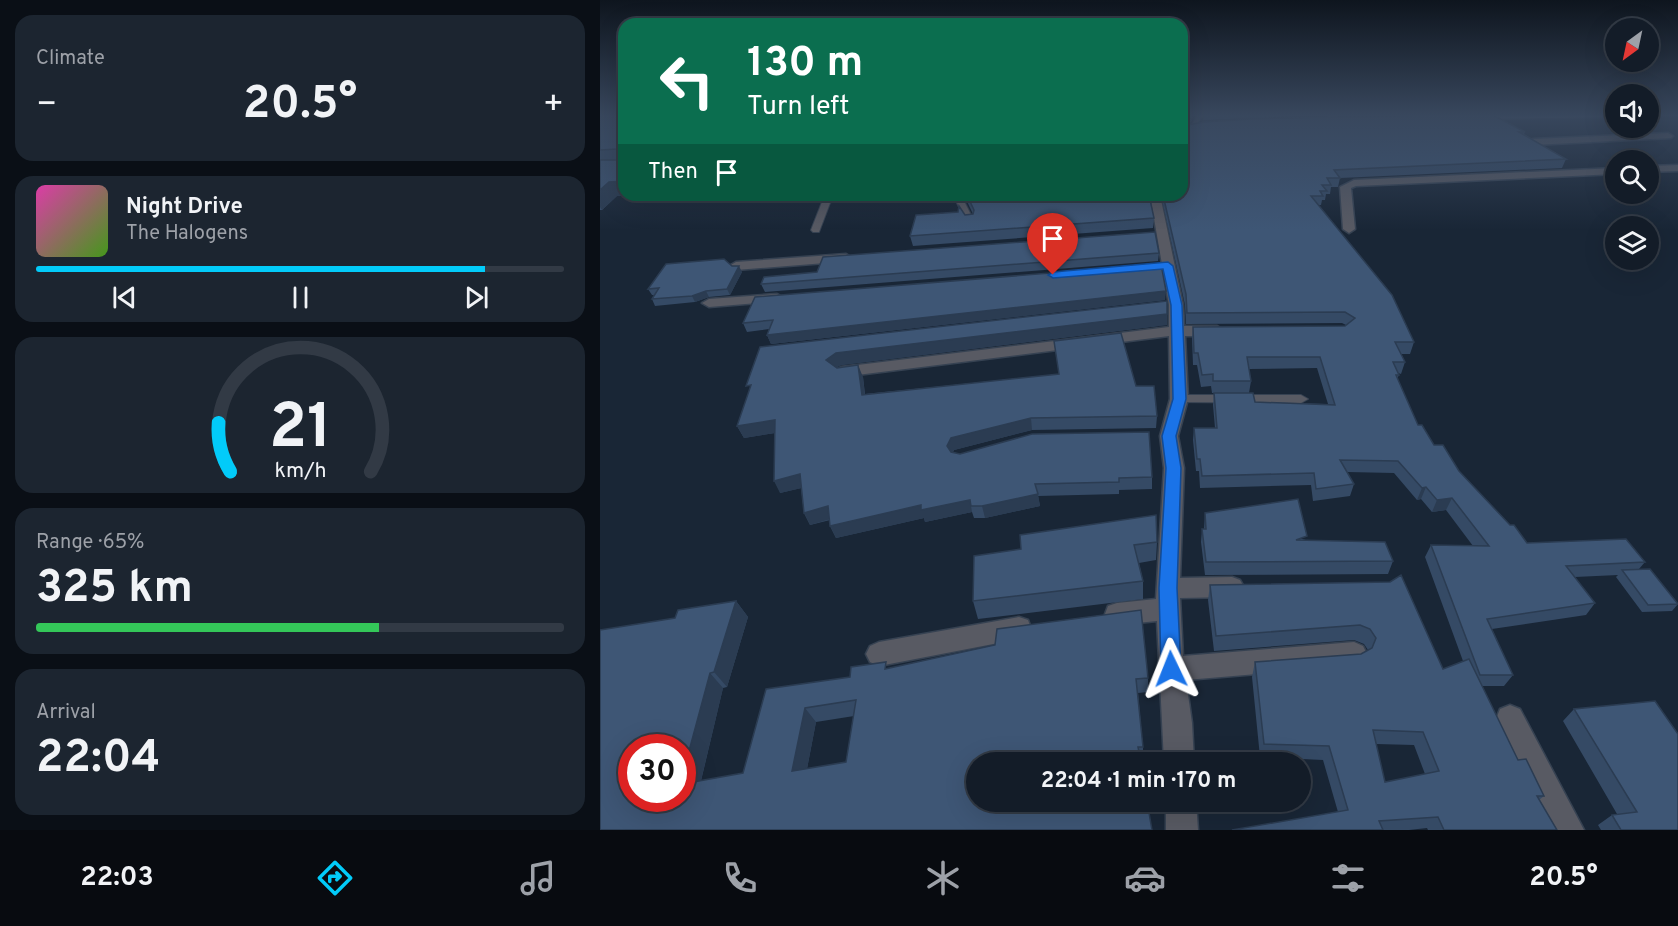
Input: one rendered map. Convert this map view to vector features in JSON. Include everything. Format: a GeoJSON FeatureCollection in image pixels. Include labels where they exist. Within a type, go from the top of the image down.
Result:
{"type":"FeatureCollection","features":[{"type":"Feature","properties":{"kind":"street"},"geometry":{"type":"LineString","coordinates":[[1659,169],[1678,168]]}},
{"type":"Feature","properties":{"kind":"street"},"geometry":{"type":"LineString","coordinates":[[1349,229],[1345,187],[1354,183],[1605,172]]}},
{"type":"Feature","properties":{"kind":"street"},"geometry":{"type":"LineString","coordinates":[[1155,201],[1156,234],[1176,331],[1179,399],[1169,436],[1174,468],[1169,598],[1171,669],[1178,723],[1179,752]]}},
{"type":"Feature","properties":{"kind":"street"},"geometry":{"type":"LineString","coordinates":[[736,266],[865,257]]}},
{"type":"Feature","properties":{"kind":"street"},"geometry":{"type":"LineString","coordinates":[[709,303],[791,297]]}},
{"type":"Feature","properties":{"kind":"street"},"geometry":{"type":"LineString","coordinates":[[841,372],[1176,331],[1236,331]]}},
{"type":"Feature","properties":{"kind":"street"},"geometry":{"type":"LineString","coordinates":[[1147,436],[1169,436]]}},
{"type":"Feature","properties":{"kind":"street"},"geometry":{"type":"LineString","coordinates":[[1092,617],[1169,598],[1252,587]]}},
{"type":"Feature","properties":{"kind":"street"},"geometry":{"type":"LineString","coordinates":[[879,654],[1039,625]]}},
{"type":"Feature","properties":{"kind":"street"},"geometry":{"type":"LineString","coordinates":[[1171,669],[1354,654]]}},
{"type":"Feature","properties":{"kind":"street"},"geometry":{"type":"LineString","coordinates":[[1510,719],[1568,830]]}},
{"type":"Feature","properties":{"kind":"street"},"geometry":{"type":"LineString","coordinates":[[1181,812],[1182,830]]}},
{"type":"Feature","properties":{"kind":"lane"},"geometry":{"type":"LineString","coordinates":[[816,230],[828,201]]}},
{"type":"Feature","properties":{"kind":"lane"},"geometry":{"type":"LineString","coordinates":[[960,201],[970,221]]}},
{"type":"Feature","properties":{"kind":"lane"},"geometry":{"type":"LineString","coordinates":[[1179,399],[1301,399]]}},
{"type":"Feature","properties":{"kind":"building"},"geometry":{"type":"Polygon","coordinates":[[[1188,153],[1555,153],[1566,159],[1334,170],[1340,178],[1327,178],[1331,185],[1322,185],[1327,191],[1320,191],[1323,196],[1311,196],[1392,295],[1414,342],[1395,342],[1405,362],[1393,362],[1399,375],[1396,375],[1418,425],[1422,425],[1434,445],[1443,445],[1459,471],[1510,525],[1514,525],[1527,543],[1626,539],[1645,562],[1566,566],[1595,603],[1487,619],[1513,675],[1480,675],[1431,545],[1489,546],[1452,498],[1437,500],[1426,487],[1422,488],[1398,461],[1340,460],[1354,484],[1316,489],[1314,473],[1202,476],[1200,459],[1197,459],[1194,428],[1217,428],[1214,393],[1253,393],[1255,402],[1335,405],[1320,357],[1247,357],[1251,381],[1213,381],[1213,374],[1202,375],[1198,353],[1194,353],[1193,327],[1345,326],[1355,318],[1345,312],[1187,313],[1186,294],[1164,201],[1188,201],[1188,153]]]}},
{"type":"Feature","properties":{"kind":"building"},"geometry":{"type":"Polygon","coordinates":[[[618,156],[618,181],[609,182],[600,190],[600,160],[617,160],[618,156]]]}},
{"type":"Feature","properties":{"kind":"building"},"geometry":{"type":"Polygon","coordinates":[[[970,201],[1150,201],[1154,218],[910,236],[916,215],[958,212],[959,206],[965,215],[973,214],[974,210],[970,201]]]}},
{"type":"Feature","properties":{"kind":"building"},"geometry":{"type":"Polygon","coordinates":[[[1155,232],[1159,253],[761,284],[764,277],[817,272],[823,257],[1155,232]]]}},
{"type":"Feature","properties":{"kind":"building"},"geometry":{"type":"Polygon","coordinates":[[[724,259],[732,266],[739,266],[727,289],[706,291],[692,296],[652,299],[659,288],[648,289],[666,264],[724,259]]]}},
{"type":"Feature","properties":{"kind":"building"},"geometry":{"type":"Polygon","coordinates":[[[1161,264],[1166,291],[767,335],[773,320],[743,323],[755,297],[1161,264]]]}},
{"type":"Feature","properties":{"kind":"building"},"geometry":{"type":"Polygon","coordinates":[[[1167,301],[1167,314],[836,353],[826,360],[837,368],[858,365],[862,395],[1059,374],[1054,341],[1121,333],[1136,386],[1154,386],[1157,416],[1031,418],[951,438],[947,446],[951,452],[960,454],[1032,434],[1149,432],[1152,477],[1119,478],[1119,482],[1035,484],[1038,494],[982,506],[971,506],[970,500],[921,510],[921,505],[830,526],[828,506],[804,513],[800,474],[774,481],[775,420],[737,426],[751,385],[746,386],[760,347],[1167,301]]]}},
{"type":"Feature","properties":{"kind":"building"},"geometry":{"type":"Polygon","coordinates":[[[1298,499],[1307,536],[1296,540],[1385,542],[1393,561],[1206,562],[1202,529],[1206,529],[1205,513],[1298,499]]]}},
{"type":"Feature","properties":{"kind":"building"},"geometry":{"type":"Polygon","coordinates":[[[1156,515],[1157,542],[1134,545],[1143,581],[973,601],[974,556],[1021,549],[1020,535],[1156,515]]]}},
{"type":"Feature","properties":{"kind":"building"},"geometry":{"type":"Polygon","coordinates":[[[1650,569],[1678,604],[1648,605],[1622,570],[1650,569]]]}},
{"type":"Feature","properties":{"kind":"building"},"geometry":{"type":"Polygon","coordinates":[[[1401,575],[1443,669],[1469,659],[1518,760],[1526,759],[1544,796],[1537,796],[1557,830],[1444,830],[1438,817],[1379,821],[1383,830],[1232,830],[1348,810],[1329,746],[1264,744],[1255,662],[1361,654],[1372,648],[1376,638],[1370,629],[1360,625],[1216,636],[1210,585],[1390,582],[1401,575]],[[1373,730],[1385,782],[1439,771],[1423,732],[1373,730]]]}},
{"type":"Feature","properties":{"kind":"building"},"geometry":{"type":"Polygon","coordinates":[[[736,601],[714,672],[710,673],[694,734],[618,734],[618,812],[696,812],[696,781],[743,773],[766,689],[850,677],[851,667],[886,662],[885,669],[995,645],[997,629],[1141,610],[1148,678],[1136,679],[1143,747],[1138,747],[1139,752],[966,752],[966,812],[1149,812],[1152,830],[600,830],[600,630],[675,618],[678,610],[736,601]],[[856,700],[805,708],[792,771],[846,762],[856,700]]]}},
{"type":"Feature","properties":{"kind":"building"},"geometry":{"type":"Polygon","coordinates":[[[1655,701],[1678,734],[1678,830],[1621,830],[1612,815],[1637,812],[1574,709],[1655,701]]]}},
{"type":"Feature","properties":{"kind":"route"},"geometry":{"type":"LineString","coordinates":[[1053,275],[1168,266],[1176,305],[1179,399],[1169,436],[1174,468],[1168,588],[1171,669]]}}]}
